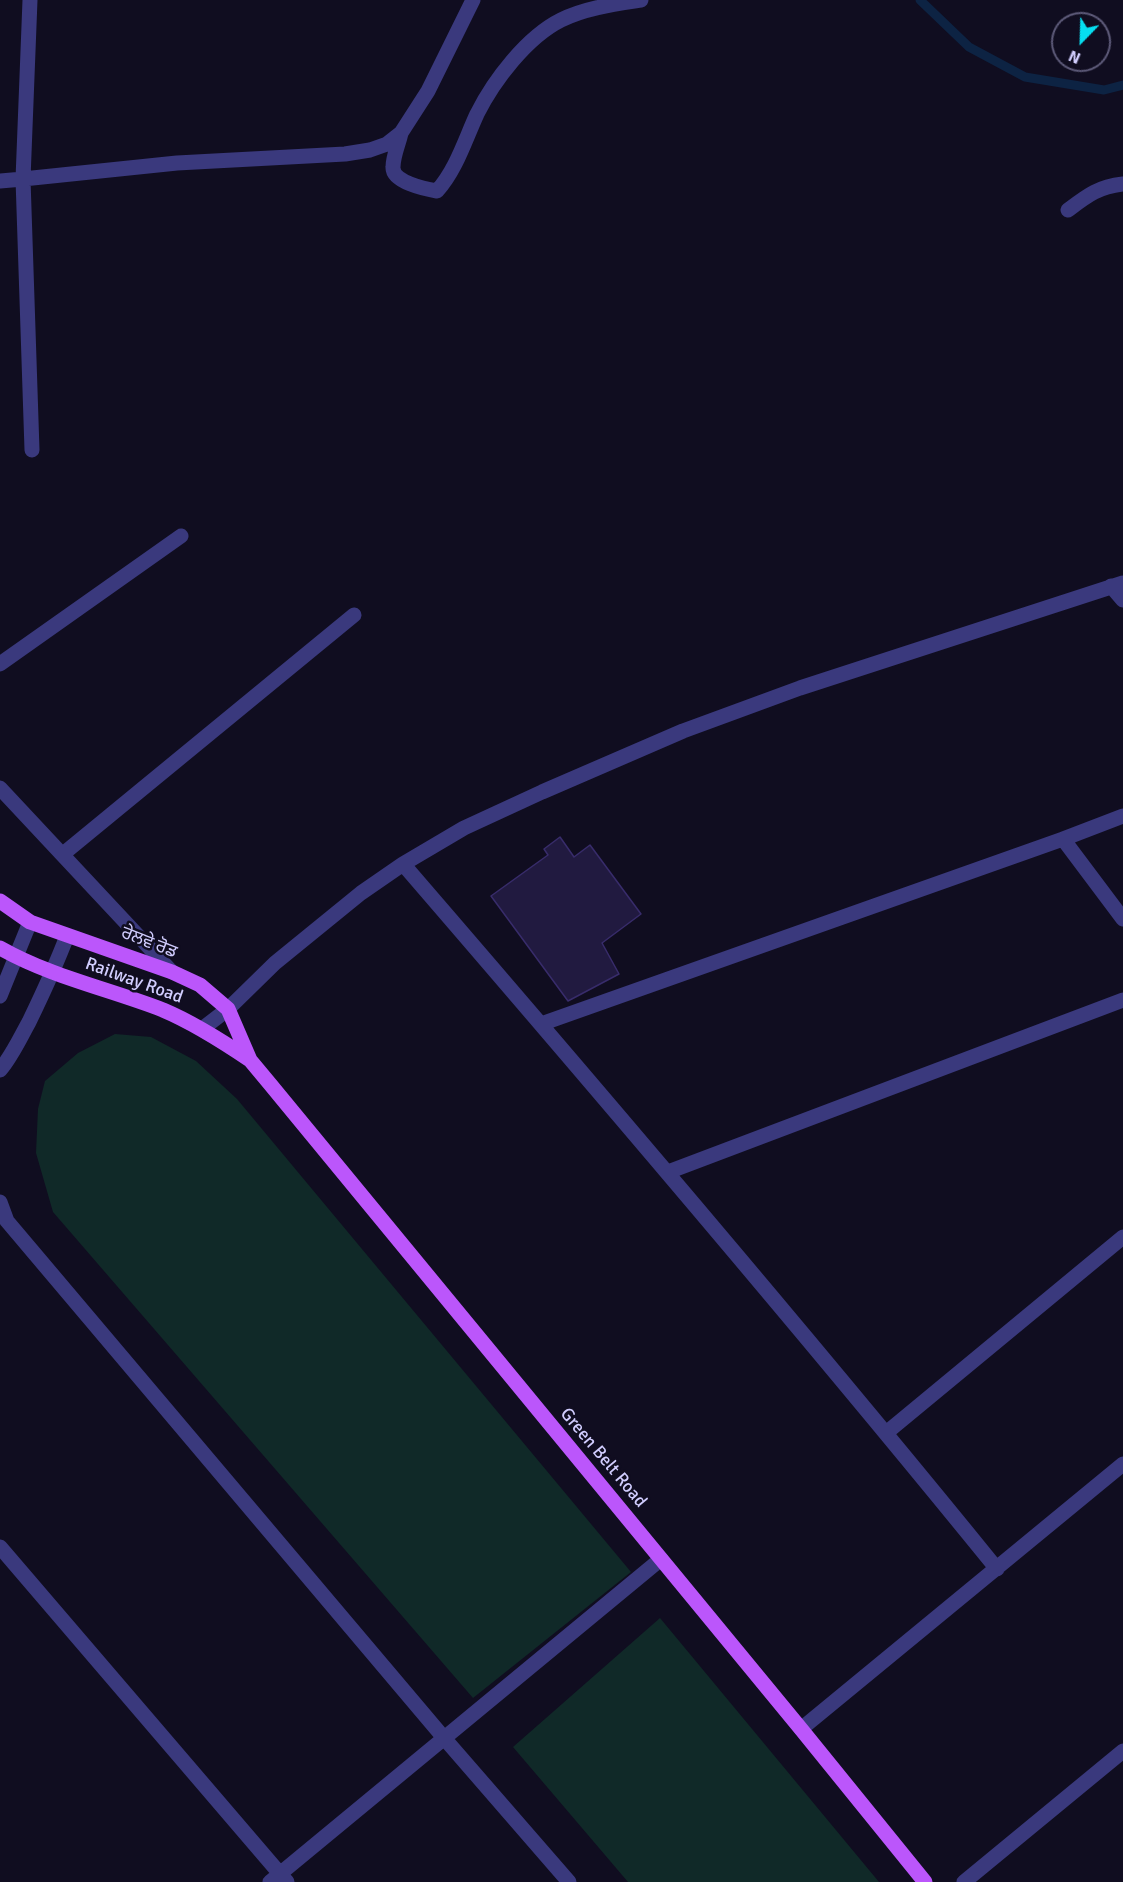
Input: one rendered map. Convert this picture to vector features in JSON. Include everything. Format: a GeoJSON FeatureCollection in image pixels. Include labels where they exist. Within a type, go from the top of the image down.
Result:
{"type":"FeatureCollection","features":[{"type":"Feature","properties":{"kind":"main road","name":"ਰੇਲਵੇ ਰੋਡ"},"geometry":{"type":"LineString","coordinates":[[0,901],[30,922],[67,936],[93,942],[200,985],[228,1009],[250,1060]]}},
{"type":"Feature","properties":{"kind":"main road","name":"Railway Road"},"geometry":{"type":"LineString","coordinates":[[0,948],[53,973],[163,1011],[202,1029],[250,1060]]}},
{"type":"Feature","properties":{"kind":"main road","name":"Green Belt Road"},"geometry":{"type":"LineString","coordinates":[[250,1060],[925,1882]]}},
{"type":"Feature","properties":{"kind":"street"},"geometry":{"type":"LineString","coordinates":[[30,0],[23,179],[32,450]]}},
{"type":"Feature","properties":{"kind":"street"},"geometry":{"type":"LineString","coordinates":[[473,0],[428,91],[401,133],[392,168],[395,176],[403,181],[428,190],[437,191],[443,184],[484,100],[507,68],[544,32],[561,20],[589,10],[641,0]]}},
{"type":"Feature","properties":{"kind":"street"},"geometry":{"type":"LineString","coordinates":[[0,181],[177,164],[345,154],[370,150],[387,144],[401,133]]}},
{"type":"Feature","properties":{"kind":"street"},"geometry":{"type":"LineString","coordinates":[[1068,210],[1094,191],[1123,184]]}},
{"type":"Feature","properties":{"kind":"street"},"geometry":{"type":"LineString","coordinates":[[0,664],[181,536]]}},
{"type":"Feature","properties":{"kind":"street"},"geometry":{"type":"LineString","coordinates":[[202,1029],[228,1009],[275,963],[361,893],[403,864],[464,828],[683,731],[800,688],[1117,585],[1123,600]]}},
{"type":"Feature","properties":{"kind":"street"},"geometry":{"type":"LineString","coordinates":[[63,855],[354,615]]}},
{"type":"Feature","properties":{"kind":"street"},"geometry":{"type":"LineString","coordinates":[[0,788],[172,972]]}},
{"type":"Feature","properties":{"kind":"street"},"geometry":{"type":"LineString","coordinates":[[541,1024],[1123,816]]}},
{"type":"Feature","properties":{"kind":"street"},"geometry":{"type":"LineString","coordinates":[[1063,839],[1123,919]]}},
{"type":"Feature","properties":{"kind":"street"},"geometry":{"type":"LineString","coordinates":[[403,864],[668,1172],[997,1569]]}},
{"type":"Feature","properties":{"kind":"street"},"geometry":{"type":"LineString","coordinates":[[0,996],[30,922]]}},
{"type":"Feature","properties":{"kind":"street"},"geometry":{"type":"LineString","coordinates":[[0,1070],[22,1035],[53,973],[67,936]]}},
{"type":"Feature","properties":{"kind":"street"},"geometry":{"type":"LineString","coordinates":[[668,1172],[1123,1000]]}},
{"type":"Feature","properties":{"kind":"street"},"geometry":{"type":"LineString","coordinates":[[0,1202],[7,1221],[444,1738],[569,1882]]}},
{"type":"Feature","properties":{"kind":"street"},"geometry":{"type":"LineString","coordinates":[[886,1433],[1123,1237]]}},
{"type":"Feature","properties":{"kind":"street"},"geometry":{"type":"LineString","coordinates":[[801,1729],[1123,1464]]}},
{"type":"Feature","properties":{"kind":"street"},"geometry":{"type":"LineString","coordinates":[[0,1547],[279,1879],[444,1738],[661,1559]]}},
{"type":"Feature","properties":{"kind":"street"},"geometry":{"type":"LineString","coordinates":[[964,1882],[1123,1751]]}},
{"type":"Feature","properties":{"kind":"green space"},"geometry":{"type":"Polygon","coordinates":[[[115,1034],[151,1037],[196,1061],[237,1099],[631,1572],[473,1698],[53,1212],[36,1153],[38,1109],[45,1081],[78,1053],[115,1034]]]}},
{"type":"Feature","properties":{"kind":"green space"},"geometry":{"type":"Polygon","coordinates":[[[660,1618],[879,1882],[628,1882],[513,1747],[660,1618]]]}},
{"type":"Feature","properties":{"kind":"building"},"geometry":{"type":"Polygon","coordinates":[[[560,837],[574,857],[590,845],[641,914],[602,943],[619,974],[568,1001],[491,896],[548,855],[544,849],[560,837]]]}},
{"type":"Feature","properties":{"kind":"waterway"},"geometry":{"type":"LineString","coordinates":[[920,0],[969,47],[1025,77],[1104,90],[1123,85]]}}]}
